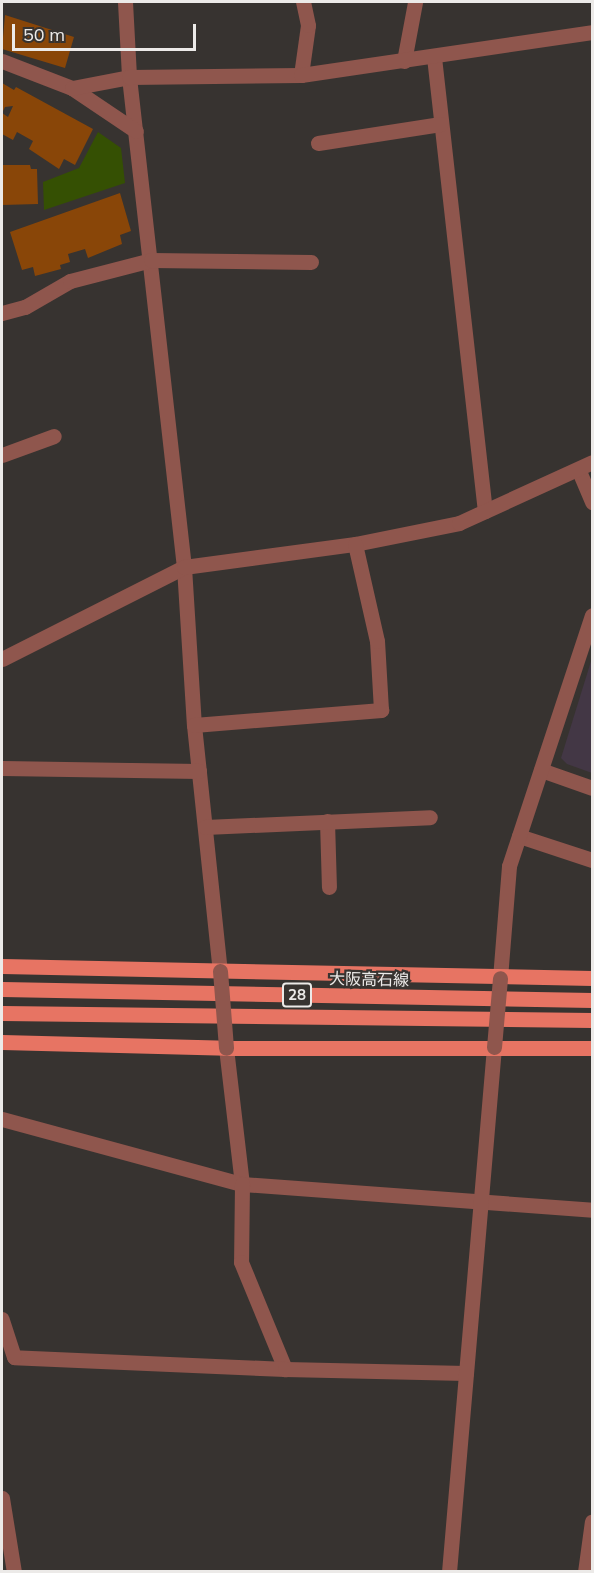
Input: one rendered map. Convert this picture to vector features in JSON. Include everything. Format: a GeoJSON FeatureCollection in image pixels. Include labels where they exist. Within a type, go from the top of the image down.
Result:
{"type":"FeatureCollection","features":[{"type":"Feature","properties":{"kind":"main road"},"geometry":{"type":"LineString","coordinates":[[2,966],[500,978],[592,978]]}},
{"type":"Feature","properties":{"kind":"main road","name":"大阪高石線"},"geometry":{"type":"LineString","coordinates":[[2,989],[592,1000]]}},
{"type":"Feature","properties":{"kind":"main road","name":"28"},"geometry":{"type":"LineString","coordinates":[[2,1013],[592,1020]]}},
{"type":"Feature","properties":{"kind":"main road"},"geometry":{"type":"LineString","coordinates":[[2,1042],[226,1048],[592,1048]]}},
{"type":"Feature","properties":{"kind":"street"},"geometry":{"type":"LineString","coordinates":[[125,2],[129,77],[184,567],[194,725],[242,1184],[241,1262],[285,1369]]}},
{"type":"Feature","properties":{"kind":"street"},"geometry":{"type":"LineString","coordinates":[[302,75],[308,25],[303,2]]}},
{"type":"Feature","properties":{"kind":"street"},"geometry":{"type":"LineString","coordinates":[[404,61],[415,2]]}},
{"type":"Feature","properties":{"kind":"street"},"geometry":{"type":"LineString","coordinates":[[72,88],[129,77],[302,75],[592,32]]}},
{"type":"Feature","properties":{"kind":"street"},"geometry":{"type":"LineString","coordinates":[[434,57],[485,511]]}},
{"type":"Feature","properties":{"kind":"street"},"geometry":{"type":"LineString","coordinates":[[2,61],[72,88],[136,131]]}},
{"type":"Feature","properties":{"kind":"street"},"geometry":{"type":"LineString","coordinates":[[318,143],[441,124]]}},
{"type":"Feature","properties":{"kind":"street"},"geometry":{"type":"LineString","coordinates":[[2,313],[25,307],[70,281],[151,260],[311,262]]}},
{"type":"Feature","properties":{"kind":"street"},"geometry":{"type":"LineString","coordinates":[[2,455],[54,436]]}},
{"type":"Feature","properties":{"kind":"street"},"geometry":{"type":"LineString","coordinates":[[2,658],[184,567],[355,544],[459,523],[586,467],[592,502]]}},
{"type":"Feature","properties":{"kind":"street"},"geometry":{"type":"LineString","coordinates":[[194,725],[381,710],[377,641],[355,544]]}},
{"type":"Feature","properties":{"kind":"street"},"geometry":{"type":"LineString","coordinates":[[450,1572],[479,1200],[509,866],[592,615]]}},
{"type":"Feature","properties":{"kind":"street"},"geometry":{"type":"LineString","coordinates":[[2,768],[199,771]]}},
{"type":"Feature","properties":{"kind":"street"},"geometry":{"type":"LineString","coordinates":[[541,770],[592,788]]}},
{"type":"Feature","properties":{"kind":"street"},"geometry":{"type":"LineString","coordinates":[[205,827],[430,816]]}},
{"type":"Feature","properties":{"kind":"street"},"geometry":{"type":"LineString","coordinates":[[327,821],[329,886]]}},
{"type":"Feature","properties":{"kind":"street"},"geometry":{"type":"LineString","coordinates":[[519,836],[592,860]]}},
{"type":"Feature","properties":{"kind":"street"},"geometry":{"type":"LineString","coordinates":[[2,1119],[242,1184],[592,1210]]}},
{"type":"Feature","properties":{"kind":"street"},"geometry":{"type":"LineString","coordinates":[[2,1319],[8,1358],[285,1369],[466,1373]]}},
{"type":"Feature","properties":{"kind":"street"},"geometry":{"type":"LineString","coordinates":[[2,1498],[14,1572]]}},
{"type":"Feature","properties":{"kind":"street"},"geometry":{"type":"LineString","coordinates":[[585,1572],[592,1521]]}},
{"type":"Feature","properties":{"kind":"shaded area"},"geometry":{"type":"Polygon","coordinates":[[[592,658],[592,773],[567,764],[561,758],[592,658]]]}},
{"type":"Feature","properties":{"kind":"green space"},"geometry":{"type":"Polygon","coordinates":[[[98,132],[121,148],[125,183],[44,210],[43,182],[79,168],[98,132]]]}},
{"type":"Feature","properties":{"kind":"building"},"geometry":{"type":"Polygon","coordinates":[[[5,15],[74,37],[65,68],[2,49],[5,15]]]}},
{"type":"Feature","properties":{"kind":"building"},"geometry":{"type":"Polygon","coordinates":[[[2,83],[14,90],[16,87],[93,129],[75,165],[64,159],[59,169],[29,149],[33,141],[17,132],[13,140],[2,134],[2,113],[2,83]],[[13,106],[5,107],[2,113],[8,117],[13,106]]]}},
{"type":"Feature","properties":{"kind":"building"},"geometry":{"type":"Polygon","coordinates":[[[2,165],[30,165],[31,169],[37,169],[38,204],[2,205],[2,165]]]}},
{"type":"Feature","properties":{"kind":"building"},"geometry":{"type":"Polygon","coordinates":[[[120,193],[131,231],[120,235],[122,244],[88,258],[85,249],[68,254],[70,262],[60,265],[61,269],[35,276],[33,267],[22,270],[10,232],[120,193]]]}}]}
